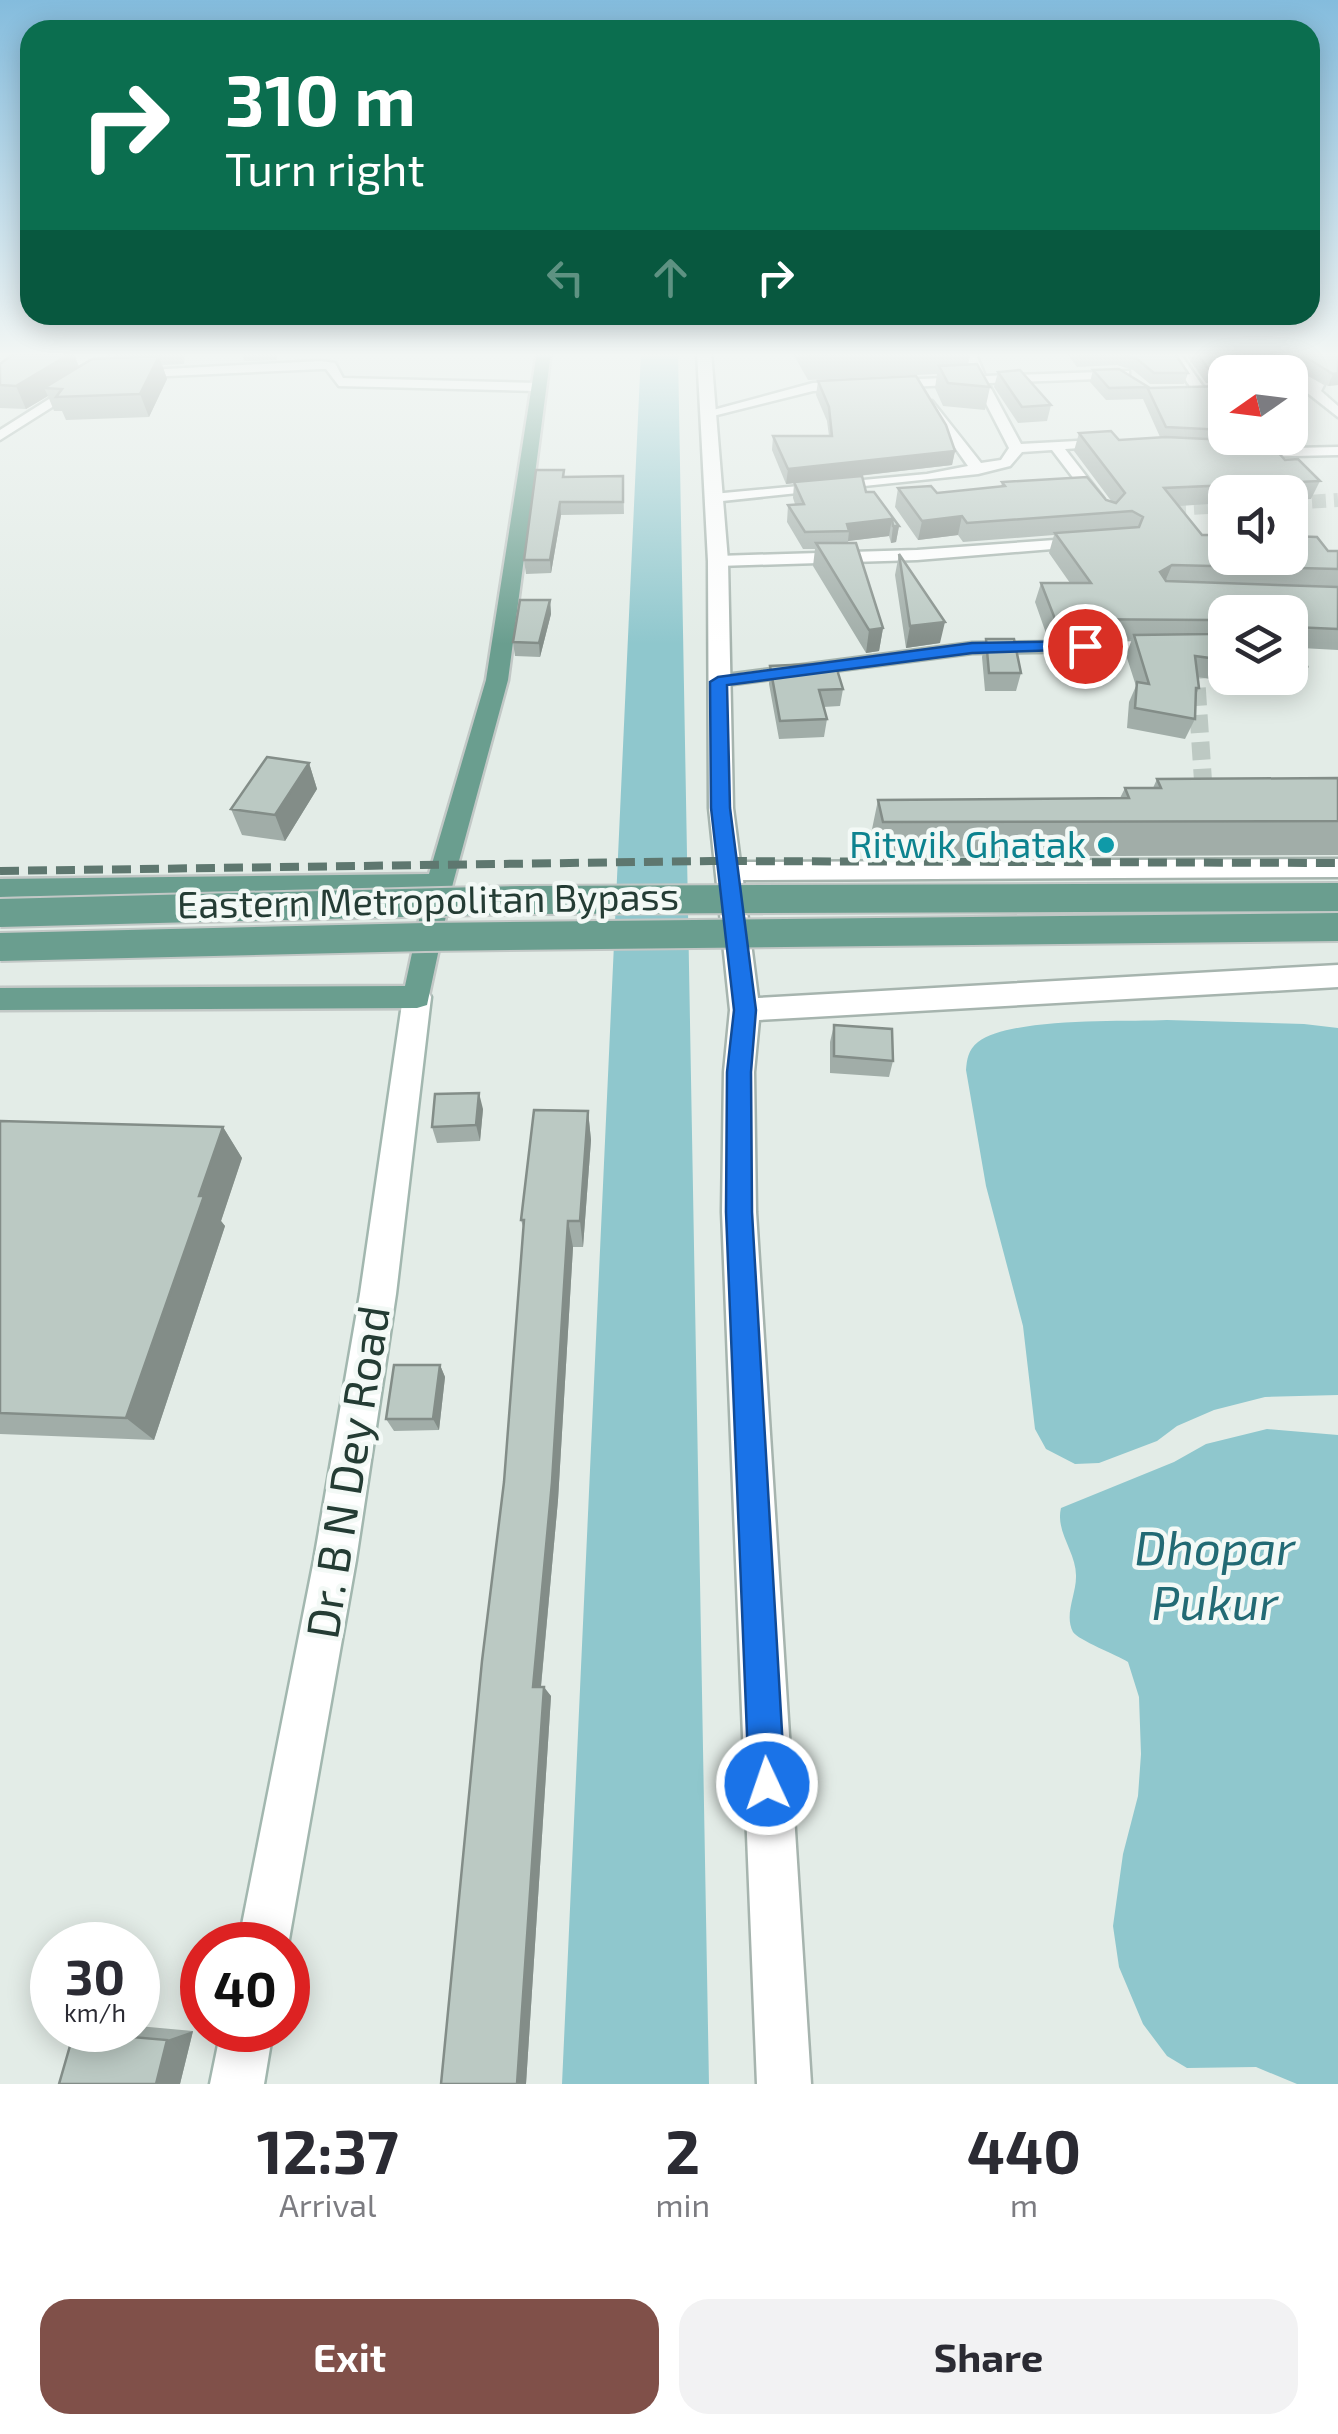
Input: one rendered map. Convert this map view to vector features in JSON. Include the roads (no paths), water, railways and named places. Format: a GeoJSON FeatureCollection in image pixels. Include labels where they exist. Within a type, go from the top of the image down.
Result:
{"type":"FeatureCollection","features":[{"type":"Feature","properties":{"kind":"main road"},"geometry":{"type":"LineString","coordinates":[[0,998],[416,996],[440,883],[498,680],[530,449]]}},
{"type":"Feature","properties":{"kind":"main road"},"geometry":{"type":"LineString","coordinates":[[0,888],[440,883]]}},
{"type":"Feature","properties":{"kind":"main road"},"geometry":{"type":"LineString","coordinates":[[0,913],[521,900],[1338,897]]}},
{"type":"Feature","properties":{"kind":"main road","name":"Eastern Metropolitan Bypass"},"geometry":{"type":"LineString","coordinates":[[0,947],[425,937],[1338,927]]}},
{"type":"Feature","properties":{"kind":"street"},"geometry":{"type":"LineString","coordinates":[[711,449],[718,560],[720,808],[745,1010],[739,1072],[739,1212],[784,2084]]}},
{"type":"Feature","properties":{"kind":"street"},"geometry":{"type":"LineString","coordinates":[[963,449],[978,470]]}},
{"type":"Feature","properties":{"kind":"street"},"geometry":{"type":"LineString","coordinates":[[713,498],[978,470],[1004,463],[1014,456],[1016,449]]}},
{"type":"Feature","properties":{"kind":"street"},"geometry":{"type":"LineString","coordinates":[[1059,449],[1108,514]]}},
{"type":"Feature","properties":{"kind":"street"},"geometry":{"type":"LineString","coordinates":[[1308,452],[1338,451]]}},
{"type":"Feature","properties":{"kind":"street"},"geometry":{"type":"LineString","coordinates":[[866,484],[876,498]]}},
{"type":"Feature","properties":{"kind":"street"},"geometry":{"type":"LineString","coordinates":[[718,560],[912,547],[1107,540]]}},
{"type":"Feature","properties":{"kind":"street"},"geometry":{"type":"LineString","coordinates":[[718,682],[972,648],[1176,646]]}},
{"type":"Feature","properties":{"kind":"street"},"geometry":{"type":"LineString","coordinates":[[728,871],[1338,868]]}},
{"type":"Feature","properties":{"kind":"street"},"geometry":{"type":"LineString","coordinates":[[745,1010],[1338,976]]}},
{"type":"Feature","properties":{"kind":"street","name":"Dr. B N Dey Road"},"geometry":{"type":"LineString","coordinates":[[267,1922],[338,1544],[378,1294],[416,996]]}},
{"type":"Feature","properties":{"kind":"street"},"geometry":{"type":"LineString","coordinates":[[238,2084],[244,2052]]}},
{"type":"Feature","properties":{"kind":"water"},"geometry":{"type":"Polygon","coordinates":[[[637,449],[680,449],[709,2084],[562,2084],[637,449]]]}},
{"type":"Feature","properties":{"kind":"water"},"geometry":{"type":"Polygon","coordinates":[[[1167,1020],[1338,1028],[1338,1395],[1265,1397],[1214,1410],[1177,1426],[1157,1441],[1099,1463],[1075,1464],[1046,1449],[1035,1429],[1023,1326],[986,1186],[966,1070],[968,1058],[978,1042],[1016,1028],[1068,1022],[1167,1020]]]}},
{"type":"Feature","properties":{"kind":"water","name":"Dhopar Pukur"},"geometry":{"type":"Polygon","coordinates":[[[1267,1429],[1338,1435],[1338,2084],[1297,2084],[1256,2067],[1187,2068],[1167,2056],[1143,2024],[1119,1967],[1113,1926],[1123,1854],[1138,1796],[1139,1697],[1128,1662],[1076,1635],[1070,1619],[1075,1568],[1061,1526],[1061,1508],[1174,1462],[1206,1444],[1267,1429]]]}},
{"type":"Feature","properties":{"kind":"tunnel"},"geometry":{"type":"LineString","coordinates":[[1308,502],[1338,500]]}},
{"type":"Feature","properties":{"kind":"tunnel"},"geometry":{"type":"LineString","coordinates":[[1150,510],[1208,507]]}},
{"type":"Feature","properties":{"kind":"tunnel"},"geometry":{"type":"LineString","coordinates":[[1195,661],[1204,796]]}},
{"type":"Feature","properties":{"kind":"tunnel"},"geometry":{"type":"LineString","coordinates":[[1204,794],[1205,810]]}},
{"type":"Feature","properties":{"kind":"railway"},"geometry":{"type":"LineString","coordinates":[[0,871],[712,861],[1338,863]]}},
{"type":"Feature","properties":{"kind":"place","name":"Ritwik Ghatak"},"geometry":{"type":"Point","coordinates":[1106,845]}}]}
